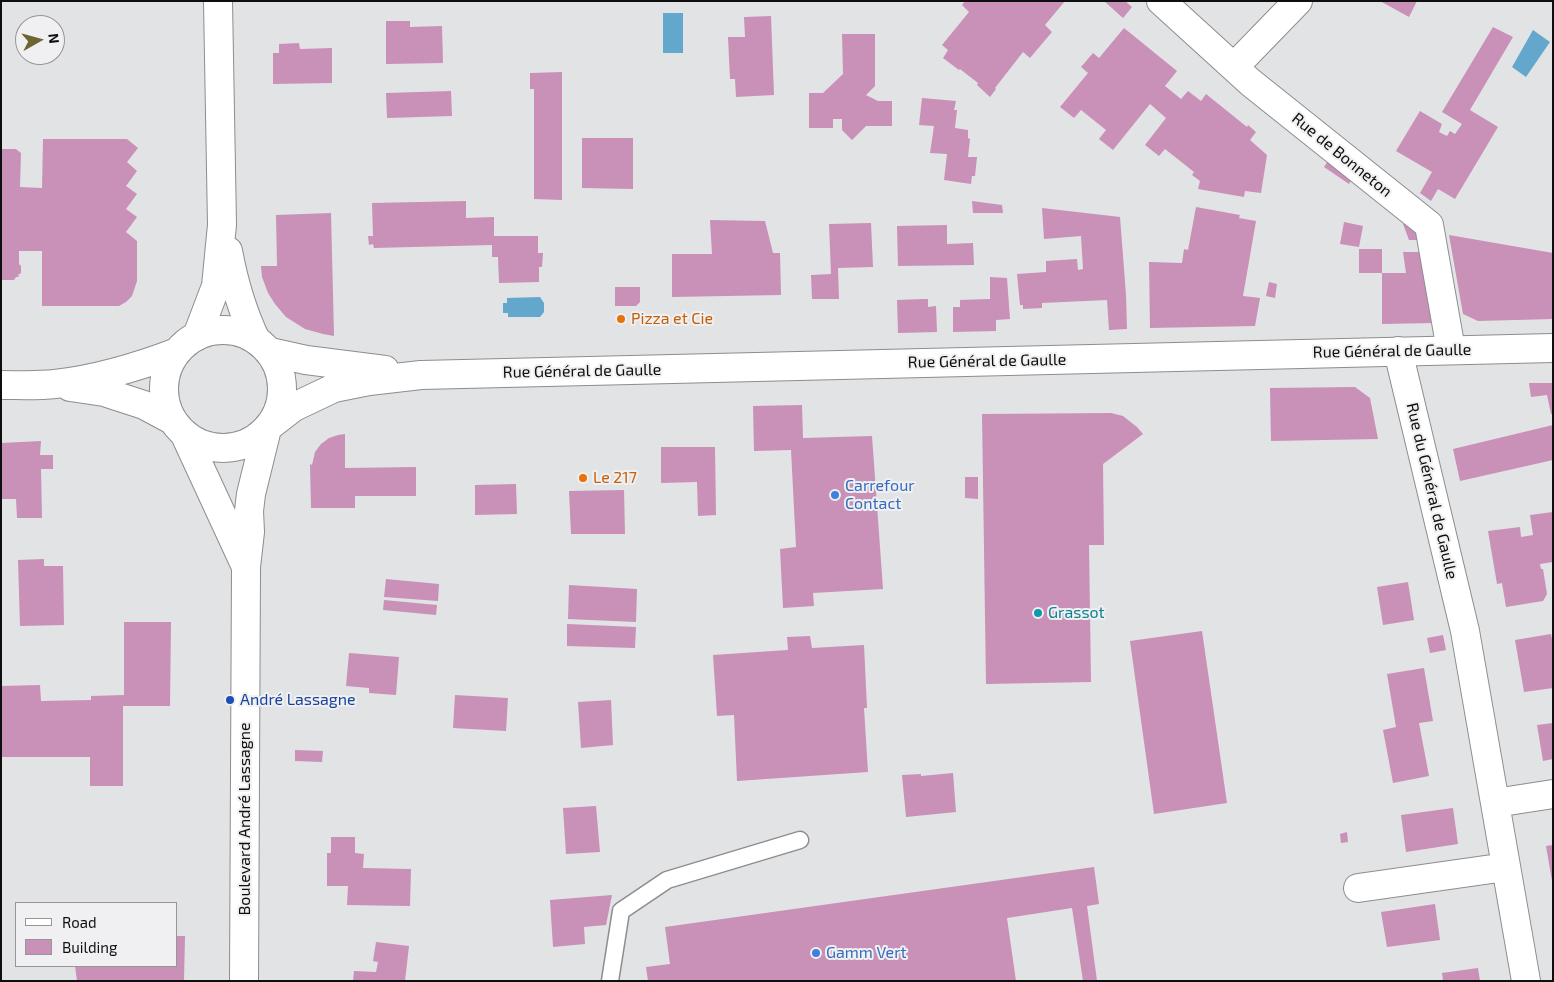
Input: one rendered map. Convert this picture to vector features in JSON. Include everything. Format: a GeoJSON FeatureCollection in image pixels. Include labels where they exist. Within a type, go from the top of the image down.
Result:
{"type":"FeatureCollection","features":[{"type":"Feature","properties":{"kind":"street"},"geometry":{"type":"LineString","coordinates":[[179,427],[166,403],[164,385],[168,367],[187,344],[216,286],[222,226],[218,1]]}},
{"type":"Feature","properties":{"kind":"street","name":"Rue de Bonneton"},"geometry":{"type":"LineString","coordinates":[[1161,1],[1250,82],[1429,225],[1451,350]]}},
{"type":"Feature","properties":{"kind":"street"},"geometry":{"type":"LineString","coordinates":[[1234,67],[1298,1]]}},
{"type":"Feature","properties":{"kind":"street"},"geometry":{"type":"LineString","coordinates":[[1,385],[54,384],[104,392],[144,405],[179,427],[200,444],[218,448],[236,448],[253,441],[270,427],[280,407],[283,388],[279,369],[245,317],[234,284],[222,226]]}},
{"type":"Feature","properties":{"kind":"street"},"geometry":{"type":"LineString","coordinates":[[54,384],[124,370],[148,363],[212,331],[227,330],[243,333],[263,346]]}},
{"type":"Feature","properties":{"kind":"street","name":"Rue Général de Gaulle"},"geometry":{"type":"LineString","coordinates":[[263,346],[306,360],[421,374]]}},
{"type":"Feature","properties":{"kind":"street","name":"Rue Général de Gaulle"},"geometry":{"type":"LineString","coordinates":[[270,427],[294,406],[334,388],[421,374],[1553,348]]}},
{"type":"Feature","properties":{"kind":"street","name":"Rue du Général de Gaulle"},"geometry":{"type":"LineString","coordinates":[[1398,351],[1465,631],[1526,981]]}},
{"type":"Feature","properties":{"kind":"street","name":"Boulevard André Lassagne"},"geometry":{"type":"LineString","coordinates":[[179,427],[246,567]]}},
{"type":"Feature","properties":{"kind":"street","name":"Boulevard André Lassagne"},"geometry":{"type":"LineString","coordinates":[[244,981],[246,567],[250,532],[249,511],[251,494],[270,427]]}},
{"type":"Feature","properties":{"kind":"street"},"geometry":{"type":"LineString","coordinates":[[1495,803],[1553,794]]}},
{"type":"Feature","properties":{"kind":"street"},"geometry":{"type":"LineString","coordinates":[[1358,888],[1506,867]]}},
{"type":"Feature","properties":{"kind":"lane"},"geometry":{"type":"LineString","coordinates":[[610,981],[622,911],[668,880],[800,840]]}},
{"type":"Feature","properties":{"kind":"water"},"geometry":{"type":"Polygon","coordinates":[[[663,13],[683,13],[683,53],[663,53],[663,13]]]}},
{"type":"Feature","properties":{"kind":"water"},"geometry":{"type":"Polygon","coordinates":[[[1533,30],[1550,42],[1526,77],[1512,67],[1533,30]]]}},
{"type":"Feature","properties":{"kind":"water"},"geometry":{"type":"Polygon","coordinates":[[[540,297],[544,303],[544,312],[540,317],[508,317],[508,313],[503,313],[503,303],[507,303],[507,298],[540,297]]]}},
{"type":"Feature","properties":{"kind":"building"},"geometry":{"type":"Polygon","coordinates":[[[965,1],[1065,1],[1045,25],[1052,32],[1030,58],[1023,52],[990,97],[977,85],[978,83],[943,58],[948,50],[942,45],[969,12],[962,5],[965,1]]]}},
{"type":"Feature","properties":{"kind":"building"},"geometry":{"type":"Polygon","coordinates":[[[1104,1],[1125,1],[1132,7],[1123,18],[1104,1]]]}},
{"type":"Feature","properties":{"kind":"building"},"geometry":{"type":"Polygon","coordinates":[[[1380,1],[1417,1],[1409,17],[1380,1]]]}},
{"type":"Feature","properties":{"kind":"building"},"geometry":{"type":"Polygon","coordinates":[[[771,16],[774,95],[736,97],[735,79],[730,79],[728,37],[745,37],[744,17],[771,16]]]}},
{"type":"Feature","properties":{"kind":"building"},"geometry":{"type":"Polygon","coordinates":[[[386,21],[410,21],[410,27],[442,26],[443,63],[386,64],[386,21]]]}},
{"type":"Feature","properties":{"kind":"building"},"geometry":{"type":"Polygon","coordinates":[[[1493,27],[1513,37],[1470,110],[1498,127],[1455,199],[1438,189],[1431,201],[1420,193],[1432,172],[1396,151],[1420,111],[1442,124],[1439,132],[1447,136],[1450,131],[1455,134],[1462,124],[1442,112],[1493,27]]]}},
{"type":"Feature","properties":{"kind":"building"},"geometry":{"type":"Polygon","coordinates":[[[1124,28],[1177,71],[1165,86],[1181,99],[1188,91],[1201,101],[1206,94],[1256,132],[1250,140],[1267,155],[1261,193],[1245,191],[1244,197],[1198,189],[1200,181],[1192,175],[1194,172],[1165,149],[1159,156],[1145,145],[1166,118],[1150,104],[1113,150],[1099,139],[1106,130],[1081,110],[1074,118],[1060,107],[1088,73],[1081,67],[1093,53],[1099,58],[1124,28]]]}},
{"type":"Feature","properties":{"kind":"building"},"geometry":{"type":"Polygon","coordinates":[[[842,34],[875,34],[875,86],[866,95],[878,101],[892,101],[892,126],[866,126],[852,140],[842,130],[842,119],[833,119],[833,128],[809,128],[809,93],[823,93],[843,74],[842,34]]]}},
{"type":"Feature","properties":{"kind":"building"},"geometry":{"type":"Polygon","coordinates":[[[299,43],[300,49],[332,48],[332,83],[273,84],[273,53],[279,53],[279,44],[299,43]]]}},
{"type":"Feature","properties":{"kind":"building"},"geometry":{"type":"Polygon","coordinates":[[[562,72],[562,200],[534,199],[534,89],[530,89],[530,73],[562,72]]]}},
{"type":"Feature","properties":{"kind":"building"},"geometry":{"type":"Polygon","coordinates":[[[451,91],[452,116],[387,118],[386,93],[451,91]]]}},
{"type":"Feature","properties":{"kind":"building"},"geometry":{"type":"Polygon","coordinates":[[[922,98],[956,101],[954,110],[957,110],[955,128],[968,130],[968,138],[970,139],[968,157],[977,157],[975,176],[972,176],[971,184],[944,180],[947,154],[930,153],[934,126],[919,125],[922,98]]]}},
{"type":"Feature","properties":{"kind":"building"},"geometry":{"type":"Polygon","coordinates":[[[582,138],[633,138],[633,189],[582,188],[582,138]]]}},
{"type":"Feature","properties":{"kind":"building"},"geometry":{"type":"Polygon","coordinates":[[[43,139],[127,139],[138,148],[127,162],[137,171],[126,186],[137,194],[126,209],[137,217],[126,232],[137,241],[137,281],[132,296],[119,306],[42,306],[42,251],[19,251],[21,273],[18,275],[19,277],[16,277],[14,280],[1,280],[1,149],[16,149],[21,153],[20,187],[42,188],[43,139]]]}},
{"type":"Feature","properties":{"kind":"building"},"geometry":{"type":"Polygon","coordinates":[[[1329,159],[1354,176],[1349,184],[1324,167],[1329,159]]]}},
{"type":"Feature","properties":{"kind":"building"},"geometry":{"type":"Polygon","coordinates":[[[466,201],[466,218],[494,217],[494,236],[538,236],[538,253],[543,253],[542,267],[539,267],[539,282],[499,283],[498,257],[492,257],[492,245],[374,248],[373,244],[369,245],[368,236],[373,236],[372,203],[466,201]]]}},
{"type":"Feature","properties":{"kind":"building"},"geometry":{"type":"Polygon","coordinates":[[[972,201],[1002,205],[1003,213],[973,213],[972,201]]]}},
{"type":"Feature","properties":{"kind":"building"},"geometry":{"type":"Polygon","coordinates":[[[1196,207],[1240,215],[1239,218],[1256,221],[1243,296],[1260,298],[1255,326],[1150,328],[1149,262],[1182,263],[1184,249],[1188,250],[1196,207]]]}},
{"type":"Feature","properties":{"kind":"building"},"geometry":{"type":"Polygon","coordinates":[[[1042,208],[1120,217],[1127,329],[1109,330],[1107,300],[1042,303],[1042,308],[1023,309],[1023,305],[1020,305],[1017,274],[1046,272],[1046,261],[1077,259],[1078,270],[1083,269],[1081,236],[1044,239],[1042,208]]]}},
{"type":"Feature","properties":{"kind":"building"},"geometry":{"type":"Polygon","coordinates":[[[331,213],[334,336],[305,329],[286,317],[268,293],[262,277],[261,266],[277,266],[276,215],[331,213]]]}},
{"type":"Feature","properties":{"kind":"building"},"geometry":{"type":"Polygon","coordinates":[[[710,220],[765,221],[773,253],[780,253],[781,295],[672,297],[672,254],[712,254],[710,220]]]}},
{"type":"Feature","properties":{"kind":"building"},"geometry":{"type":"Polygon","coordinates":[[[1414,221],[1420,240],[1409,240],[1403,224],[1414,221]]]}},
{"type":"Feature","properties":{"kind":"building"},"geometry":{"type":"Polygon","coordinates":[[[1344,222],[1363,226],[1359,247],[1340,244],[1344,222]]]}},
{"type":"Feature","properties":{"kind":"building"},"geometry":{"type":"Polygon","coordinates":[[[871,223],[873,267],[838,268],[839,299],[812,299],[811,275],[831,274],[829,224],[871,223]]]}},
{"type":"Feature","properties":{"kind":"building"},"geometry":{"type":"Polygon","coordinates":[[[947,225],[947,244],[973,243],[974,265],[898,266],[897,226],[947,225]]]}},
{"type":"Feature","properties":{"kind":"building"},"geometry":{"type":"Polygon","coordinates":[[[1449,235],[1553,253],[1553,319],[1478,321],[1463,314],[1449,235]]]}},
{"type":"Feature","properties":{"kind":"building"},"geometry":{"type":"Polygon","coordinates":[[[1359,249],[1382,249],[1382,273],[1359,273],[1359,249]]]}},
{"type":"Feature","properties":{"kind":"building"},"geometry":{"type":"Polygon","coordinates":[[[1403,252],[1424,252],[1434,323],[1382,324],[1382,273],[1406,273],[1403,252]]]}},
{"type":"Feature","properties":{"kind":"building"},"geometry":{"type":"Polygon","coordinates":[[[990,277],[1007,278],[1010,319],[996,320],[996,331],[953,332],[953,307],[960,307],[960,300],[990,299],[990,277]]]}},
{"type":"Feature","properties":{"kind":"building"},"geometry":{"type":"Polygon","coordinates":[[[1269,282],[1277,284],[1275,298],[1266,296],[1269,282]]]}},
{"type":"Feature","properties":{"kind":"building"},"geometry":{"type":"Polygon","coordinates":[[[615,287],[640,287],[640,302],[636,306],[615,306],[615,287]]]}},
{"type":"Feature","properties":{"kind":"building"},"geometry":{"type":"Polygon","coordinates":[[[928,299],[928,307],[936,306],[937,332],[898,333],[897,300],[928,299]]]}},
{"type":"Feature","properties":{"kind":"building"},"geometry":{"type":"Polygon","coordinates":[[[1529,383],[1553,383],[1553,414],[1551,414],[1547,395],[1531,397],[1529,383]]]}},
{"type":"Feature","properties":{"kind":"building"},"geometry":{"type":"Polygon","coordinates":[[[1355,387],[1370,398],[1378,439],[1271,441],[1270,388],[1355,387]]]}},
{"type":"Feature","properties":{"kind":"building","name":"Carrefour Contact"},"geometry":{"type":"Polygon","coordinates":[[[802,405],[803,438],[872,436],[883,589],[813,593],[814,606],[783,608],[780,549],[796,547],[791,450],[754,451],[753,406],[802,405]]]}},
{"type":"Feature","properties":{"kind":"building","name":"Grassot"},"geometry":{"type":"Polygon","coordinates":[[[1111,413],[1123,416],[1143,434],[1103,464],[1104,545],[1089,545],[1091,682],[986,684],[982,414],[1111,413]]]}},
{"type":"Feature","properties":{"kind":"building"},"geometry":{"type":"Polygon","coordinates":[[[1553,425],[1553,460],[1460,481],[1453,449],[1553,425]]]}},
{"type":"Feature","properties":{"kind":"building"},"geometry":{"type":"Polygon","coordinates":[[[345,434],[345,468],[416,467],[416,496],[355,496],[355,508],[311,508],[310,464],[312,465],[315,452],[329,438],[345,434]]]}},
{"type":"Feature","properties":{"kind":"building"},"geometry":{"type":"Polygon","coordinates":[[[41,441],[40,455],[53,455],[53,469],[41,469],[42,518],[17,518],[16,499],[2,499],[1,443],[41,441]]]}},
{"type":"Feature","properties":{"kind":"building"},"geometry":{"type":"Polygon","coordinates":[[[661,447],[715,447],[716,515],[698,516],[697,482],[661,483],[661,447]]]}},
{"type":"Feature","properties":{"kind":"building"},"geometry":{"type":"Polygon","coordinates":[[[965,477],[978,477],[978,499],[965,498],[965,477]]]}},
{"type":"Feature","properties":{"kind":"building"},"geometry":{"type":"Polygon","coordinates":[[[516,484],[517,514],[475,515],[475,485],[516,484]]]}},
{"type":"Feature","properties":{"kind":"building"},"geometry":{"type":"Polygon","coordinates":[[[624,490],[625,534],[571,534],[569,491],[624,490]]]}},
{"type":"Feature","properties":{"kind":"building"},"geometry":{"type":"Polygon","coordinates":[[[1553,512],[1553,562],[1540,564],[1541,569],[1543,569],[1547,594],[1543,601],[1506,607],[1502,583],[1497,584],[1488,531],[1520,527],[1521,537],[1533,535],[1530,515],[1553,512]]]}},
{"type":"Feature","properties":{"kind":"building"},"geometry":{"type":"Polygon","coordinates":[[[44,559],[44,566],[63,566],[64,625],[20,626],[18,560],[44,559]]]}},
{"type":"Feature","properties":{"kind":"building"},"geometry":{"type":"Polygon","coordinates":[[[386,579],[439,584],[438,601],[384,597],[386,579]]]}},
{"type":"Feature","properties":{"kind":"building"},"geometry":{"type":"Polygon","coordinates":[[[1408,582],[1414,620],[1383,625],[1377,587],[1408,582]]]}},
{"type":"Feature","properties":{"kind":"building"},"geometry":{"type":"Polygon","coordinates":[[[569,585],[637,589],[636,622],[568,619],[569,585]]]}},
{"type":"Feature","properties":{"kind":"building"},"geometry":{"type":"Polygon","coordinates":[[[384,600],[437,605],[436,615],[383,610],[384,600]]]}},
{"type":"Feature","properties":{"kind":"building"},"geometry":{"type":"Polygon","coordinates":[[[124,622],[171,622],[170,706],[123,706],[123,786],[90,786],[90,757],[1,757],[1,686],[40,685],[41,701],[91,700],[91,696],[124,695],[124,622]]]}},
{"type":"Feature","properties":{"kind":"building"},"geometry":{"type":"Polygon","coordinates":[[[567,624],[636,627],[635,648],[567,646],[567,624]]]}},
{"type":"Feature","properties":{"kind":"building"},"geometry":{"type":"Polygon","coordinates":[[[1202,631],[1227,803],[1154,814],[1130,641],[1202,631]]]}},
{"type":"Feature","properties":{"kind":"building"},"geometry":{"type":"Polygon","coordinates":[[[1551,634],[1553,644],[1553,688],[1524,692],[1515,640],[1551,634]]]}},
{"type":"Feature","properties":{"kind":"building"},"geometry":{"type":"Polygon","coordinates":[[[1443,635],[1446,650],[1430,653],[1427,638],[1443,635]]]}},
{"type":"Feature","properties":{"kind":"building"},"geometry":{"type":"Polygon","coordinates":[[[810,636],[812,648],[864,645],[867,708],[864,708],[868,772],[737,781],[734,715],[717,716],[713,655],[788,650],[787,637],[810,636]]]}},
{"type":"Feature","properties":{"kind":"building"},"geometry":{"type":"Polygon","coordinates":[[[349,653],[399,657],[396,695],[369,693],[369,688],[346,686],[349,653]]]}},
{"type":"Feature","properties":{"kind":"building"},"geometry":{"type":"Polygon","coordinates":[[[1424,668],[1433,721],[1419,723],[1429,776],[1393,783],[1383,730],[1396,727],[1387,674],[1424,668]]]}},
{"type":"Feature","properties":{"kind":"building"},"geometry":{"type":"Polygon","coordinates":[[[455,695],[508,698],[506,731],[453,728],[455,695]]]}},
{"type":"Feature","properties":{"kind":"building"},"geometry":{"type":"Polygon","coordinates":[[[611,700],[613,745],[581,748],[578,702],[611,700]]]}},
{"type":"Feature","properties":{"kind":"building"},"geometry":{"type":"Polygon","coordinates":[[[1553,723],[1553,759],[1543,761],[1537,725],[1553,723]]]}},
{"type":"Feature","properties":{"kind":"building"},"geometry":{"type":"Polygon","coordinates":[[[295,750],[323,751],[322,762],[295,761],[295,750]]]}},
{"type":"Feature","properties":{"kind":"building"},"geometry":{"type":"Polygon","coordinates":[[[953,773],[956,812],[906,817],[902,775],[921,774],[921,776],[953,773]]]}},
{"type":"Feature","properties":{"kind":"building"},"geometry":{"type":"Polygon","coordinates":[[[596,806],[600,852],[566,854],[563,808],[596,806]]]}},
{"type":"Feature","properties":{"kind":"building"},"geometry":{"type":"Polygon","coordinates":[[[1453,808],[1458,844],[1406,852],[1401,815],[1453,808]]]}},
{"type":"Feature","properties":{"kind":"building"},"geometry":{"type":"Polygon","coordinates":[[[1347,832],[1348,842],[1341,843],[1340,834],[1347,832]]]}},
{"type":"Feature","properties":{"kind":"building"},"geometry":{"type":"Polygon","coordinates":[[[331,837],[355,837],[355,853],[364,854],[363,868],[411,869],[410,906],[347,905],[348,886],[327,886],[327,853],[331,853],[331,837]]]}},
{"type":"Feature","properties":{"kind":"building"},"geometry":{"type":"Polygon","coordinates":[[[1553,845],[1553,881],[1552,881],[1546,846],[1553,845]]]}},
{"type":"Feature","properties":{"kind":"building"},"geometry":{"type":"Polygon","coordinates":[[[1094,867],[1099,904],[1087,906],[1097,981],[1083,981],[1072,908],[1007,918],[1016,981],[648,981],[646,967],[670,964],[665,927],[1094,867]]]}},
{"type":"Feature","properties":{"kind":"building"},"geometry":{"type":"Polygon","coordinates":[[[612,895],[606,925],[584,927],[585,944],[553,947],[550,900],[612,895]]]}},
{"type":"Feature","properties":{"kind":"building"},"geometry":{"type":"Polygon","coordinates":[[[1435,904],[1440,940],[1387,947],[1381,912],[1435,904]]]}},
{"type":"Feature","properties":{"kind":"building"},"geometry":{"type":"Polygon","coordinates":[[[178,936],[185,936],[184,981],[77,981],[75,967],[178,967],[178,936]]]}},
{"type":"Feature","properties":{"kind":"building"},"geometry":{"type":"Polygon","coordinates":[[[376,942],[409,946],[405,981],[353,981],[354,971],[376,972],[378,962],[373,961],[376,942]]]}},
{"type":"Feature","properties":{"kind":"building"},"geometry":{"type":"Polygon","coordinates":[[[1478,968],[1480,981],[1443,981],[1442,973],[1478,968]]]}},
{"type":"Feature","properties":{"kind":"place","name":"Pizza et Cie"},"geometry":{"type":"Point","coordinates":[621,319]}},
{"type":"Feature","properties":{"kind":"place","name":"Le 217"},"geometry":{"type":"Point","coordinates":[583,478]}},
{"type":"Feature","properties":{"kind":"place","name":"Carrefour Contact"},"geometry":{"type":"Point","coordinates":[835,495]}},
{"type":"Feature","properties":{"kind":"place","name":"Grassot"},"geometry":{"type":"Point","coordinates":[1038,613]}},
{"type":"Feature","properties":{"kind":"place","name":"André Lassagne"},"geometry":{"type":"Point","coordinates":[230,700]}},
{"type":"Feature","properties":{"kind":"place","name":"Gamm Vert"},"geometry":{"type":"Point","coordinates":[816,953]}}]}
